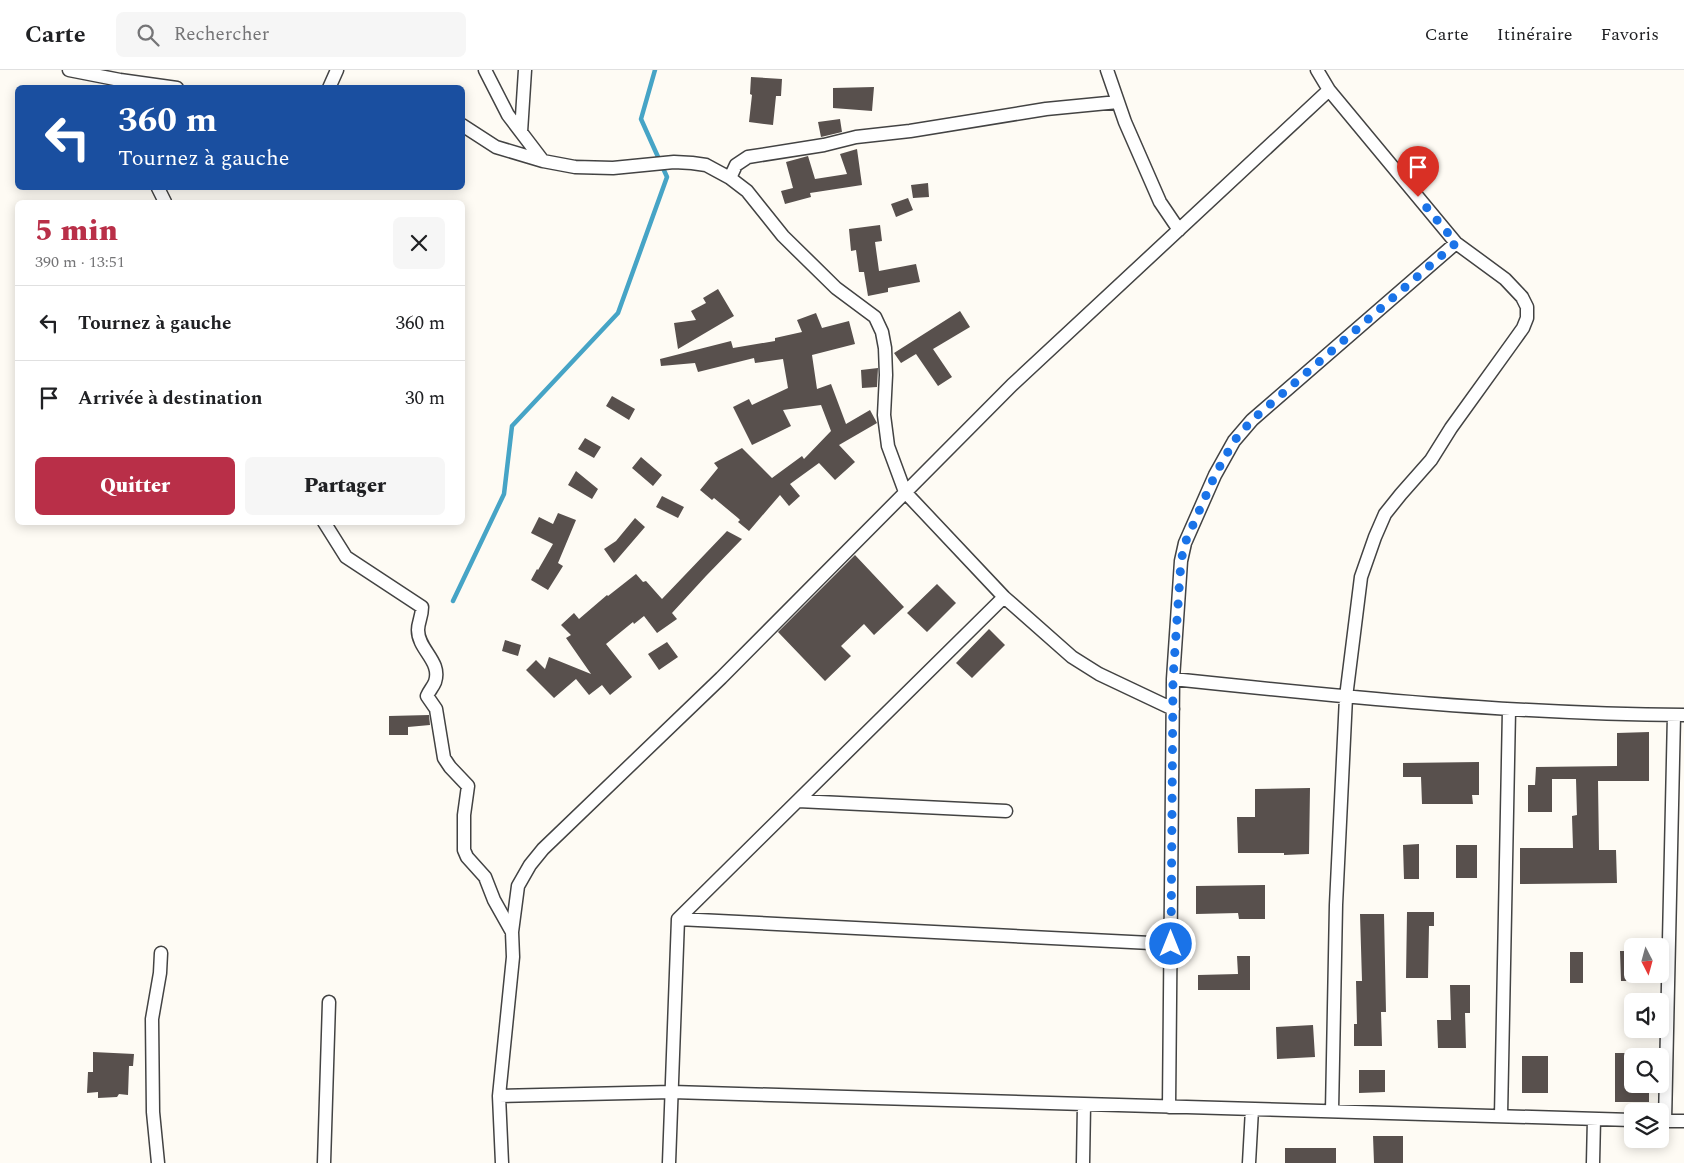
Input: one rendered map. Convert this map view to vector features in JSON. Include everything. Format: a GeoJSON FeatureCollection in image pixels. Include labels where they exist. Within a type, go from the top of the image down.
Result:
{"type":"FeatureCollection","features":[{"type":"Feature","properties":{"kind":"street"},"geometry":{"type":"LineString","coordinates":[[69,70],[158,85]]}},
{"type":"Feature","properties":{"kind":"street"},"geometry":{"type":"LineString","coordinates":[[330,85],[336,70]]}},
{"type":"Feature","properties":{"kind":"street"},"geometry":{"type":"LineString","coordinates":[[485,70],[508,115],[543,161]]}},
{"type":"Feature","properties":{"kind":"street"},"geometry":{"type":"LineString","coordinates":[[521,132],[525,70]]}},
{"type":"Feature","properties":{"kind":"street"},"geometry":{"type":"LineString","coordinates":[[1107,70],[1118,102],[1160,202],[1179,230]]}},
{"type":"Feature","properties":{"kind":"street"},"geometry":{"type":"LineString","coordinates":[[1317,70],[1329,90],[1456,243],[1505,279],[1522,297],[1527,307],[1527,318],[1523,328],[1451,428],[1431,460],[1385,514],[1361,577],[1346,697],[1336,905],[1332,1111]]}},
{"type":"Feature","properties":{"kind":"street"},"geometry":{"type":"LineString","coordinates":[[502,1163],[498,1096],[513,957],[512,932],[518,886],[530,865],[543,849],[721,678],[1012,385],[1329,90]]}},
{"type":"Feature","properties":{"kind":"street"},"geometry":{"type":"LineString","coordinates":[[730,178],[736,165],[748,157],[824,145],[856,137],[910,131],[1046,109],[1118,102]]}},
{"type":"Feature","properties":{"kind":"street"},"geometry":{"type":"LineString","coordinates":[[465,127],[496,147],[543,161],[584,168],[613,168],[674,162],[692,163],[706,166],[730,178],[747,191],[783,236],[836,288],[875,317],[882,332],[885,348],[884,415],[888,446],[905,492],[1004,597],[1072,657],[1099,674],[1173,709]]}},
{"type":"Feature","properties":{"kind":"street"},"geometry":{"type":"LineString","coordinates":[[1169,1107],[1173,679],[1181,561],[1185,543],[1215,475],[1234,441],[1252,420],[1456,243]]}},
{"type":"Feature","properties":{"kind":"street"},"geometry":{"type":"LineString","coordinates":[[326,525],[346,557],[422,607],[422,616],[418,630],[423,648],[430,656],[436,668],[435,681],[427,696],[436,709],[444,758],[468,786],[464,815],[464,850],[467,857],[485,877],[494,900],[512,932]]}},
{"type":"Feature","properties":{"kind":"street"},"geometry":{"type":"LineString","coordinates":[[669,1163],[678,919],[1004,597]]}},
{"type":"Feature","properties":{"kind":"street"},"geometry":{"type":"LineString","coordinates":[[1173,679],[1346,697],[1509,710],[1679,715],[1663,1103]]}},
{"type":"Feature","properties":{"kind":"street"},"geometry":{"type":"LineString","coordinates":[[1501,1116],[1509,710]]}},
{"type":"Feature","properties":{"kind":"street"},"geometry":{"type":"LineString","coordinates":[[798,801],[1006,811]]}},
{"type":"Feature","properties":{"kind":"street"},"geometry":{"type":"LineString","coordinates":[[678,919],[1171,944]]}},
{"type":"Feature","properties":{"kind":"street"},"geometry":{"type":"LineString","coordinates":[[158,1163],[153,1112],[152,1018],[160,973],[161,953]]}},
{"type":"Feature","properties":{"kind":"street"},"geometry":{"type":"LineString","coordinates":[[324,1163],[329,1002]]}},
{"type":"Feature","properties":{"kind":"street"},"geometry":{"type":"LineString","coordinates":[[498,1096],[672,1092],[1624,1120]]}},
{"type":"Feature","properties":{"kind":"street"},"geometry":{"type":"LineString","coordinates":[[1083,1163],[1084,1104]]}},
{"type":"Feature","properties":{"kind":"street"},"geometry":{"type":"LineString","coordinates":[[1250,1163],[1252,1109]]}},
{"type":"Feature","properties":{"kind":"street"},"geometry":{"type":"LineString","coordinates":[[1593,1163],[1594,1119]]}},
{"type":"Feature","properties":{"kind":"street"},"geometry":{"type":"LineString","coordinates":[[1669,1121],[1684,1121]]}},
{"type":"Feature","properties":{"kind":"building"},"geometry":{"type":"Polygon","coordinates":[[[751,77],[782,79],[781,96],[776,96],[773,125],[749,122],[752,95],[750,94],[751,77]]]}},
{"type":"Feature","properties":{"kind":"building"},"geometry":{"type":"Polygon","coordinates":[[[874,87],[872,111],[833,108],[833,88],[874,87]]]}},
{"type":"Feature","properties":{"kind":"building"},"geometry":{"type":"Polygon","coordinates":[[[840,119],[842,132],[821,137],[818,122],[840,119]]]}},
{"type":"Feature","properties":{"kind":"building"},"geometry":{"type":"Polygon","coordinates":[[[857,149],[862,185],[810,193],[811,197],[785,204],[781,191],[793,188],[786,162],[808,156],[815,179],[847,174],[840,154],[857,149]]]}},
{"type":"Feature","properties":{"kind":"building"},"geometry":{"type":"Polygon","coordinates":[[[928,183],[929,197],[913,198],[911,185],[928,183]]]}},
{"type":"Feature","properties":{"kind":"building"},"geometry":{"type":"Polygon","coordinates":[[[908,198],[913,210],[896,217],[891,204],[908,198]]]}},
{"type":"Feature","properties":{"kind":"building"},"geometry":{"type":"Polygon","coordinates":[[[880,225],[882,241],[875,242],[879,271],[916,264],[920,282],[888,288],[888,292],[868,296],[864,272],[859,272],[856,250],[851,251],[849,229],[880,225]]]}},
{"type":"Feature","properties":{"kind":"building"},"geometry":{"type":"Polygon","coordinates":[[[718,289],[734,316],[678,349],[674,323],[696,320],[691,311],[706,303],[703,298],[718,289]]]}},
{"type":"Feature","properties":{"kind":"building"},"geometry":{"type":"Polygon","coordinates":[[[960,311],[970,327],[933,349],[952,377],[938,386],[916,354],[901,363],[894,353],[960,311]]]}},
{"type":"Feature","properties":{"kind":"building"},"geometry":{"type":"Polygon","coordinates":[[[816,313],[822,328],[849,321],[855,344],[812,355],[817,389],[831,384],[846,424],[870,410],[877,423],[839,445],[855,462],[835,480],[819,463],[790,484],[800,496],[789,506],[780,495],[749,531],[738,522],[740,520],[738,518],[714,498],[712,500],[700,490],[718,468],[714,463],[742,448],[772,478],[802,456],[804,459],[831,431],[821,405],[783,410],[791,426],[752,445],[733,407],[749,399],[752,405],[788,388],[783,359],[755,363],[754,358],[698,372],[695,363],[661,366],[660,359],[731,341],[733,348],[775,341],[775,338],[802,332],[797,320],[816,313]]]}},
{"type":"Feature","properties":{"kind":"building"},"geometry":{"type":"Polygon","coordinates":[[[878,368],[877,387],[862,388],[861,370],[878,368]]]}},
{"type":"Feature","properties":{"kind":"building"},"geometry":{"type":"Polygon","coordinates":[[[612,396],[635,409],[629,420],[606,406],[612,396]]]}},
{"type":"Feature","properties":{"kind":"building"},"geometry":{"type":"Polygon","coordinates":[[[585,438],[601,447],[594,458],[578,449],[585,438]]]}},
{"type":"Feature","properties":{"kind":"building"},"geometry":{"type":"Polygon","coordinates":[[[641,457],[662,475],[653,486],[632,468],[641,457]]]}},
{"type":"Feature","properties":{"kind":"building"},"geometry":{"type":"Polygon","coordinates":[[[576,471],[598,489],[592,499],[568,485],[576,471]]]}},
{"type":"Feature","properties":{"kind":"building"},"geometry":{"type":"Polygon","coordinates":[[[662,496],[684,507],[678,518],[656,507],[662,496]]]}},
{"type":"Feature","properties":{"kind":"building"},"geometry":{"type":"Polygon","coordinates":[[[558,513],[576,520],[558,563],[563,566],[548,590],[531,580],[553,544],[531,533],[539,517],[553,524],[558,513]]]}},
{"type":"Feature","properties":{"kind":"building"},"geometry":{"type":"Polygon","coordinates":[[[635,518],[645,527],[614,563],[604,549],[616,541],[635,518]]]}},
{"type":"Feature","properties":{"kind":"building"},"geometry":{"type":"Polygon","coordinates":[[[727,531],[742,539],[672,613],[677,619],[657,633],[644,616],[634,624],[633,622],[606,644],[632,677],[610,695],[602,685],[589,695],[576,679],[554,698],[526,670],[536,660],[545,669],[549,657],[591,674],[566,638],[571,635],[561,625],[574,613],[579,619],[636,574],[643,582],[646,581],[662,599],[727,531]]]}},
{"type":"Feature","properties":{"kind":"building"},"geometry":{"type":"Polygon","coordinates":[[[855,555],[904,607],[874,635],[864,624],[841,646],[851,656],[825,681],[778,632],[855,555]]]}},
{"type":"Feature","properties":{"kind":"building"},"geometry":{"type":"Polygon","coordinates":[[[937,584],[956,603],[927,632],[907,613],[937,584]]]}},
{"type":"Feature","properties":{"kind":"building"},"geometry":{"type":"Polygon","coordinates":[[[989,629],[1005,645],[972,678],[956,663],[989,629]]]}},
{"type":"Feature","properties":{"kind":"building"},"geometry":{"type":"Polygon","coordinates":[[[505,640],[521,645],[518,656],[502,651],[505,640]]]}},
{"type":"Feature","properties":{"kind":"building"},"geometry":{"type":"Polygon","coordinates":[[[667,642],[678,657],[659,670],[648,654],[667,642]]]}},
{"type":"Feature","properties":{"kind":"building"},"geometry":{"type":"Polygon","coordinates":[[[429,715],[430,725],[408,727],[408,735],[389,735],[389,716],[429,715]]]}},
{"type":"Feature","properties":{"kind":"building"},"geometry":{"type":"Polygon","coordinates":[[[1649,732],[1649,781],[1598,781],[1599,850],[1616,850],[1617,883],[1520,884],[1520,848],[1573,848],[1572,816],[1577,815],[1576,779],[1552,779],[1552,812],[1528,812],[1528,785],[1535,785],[1536,767],[1617,766],[1617,733],[1649,732]]]}},
{"type":"Feature","properties":{"kind":"building"},"geometry":{"type":"Polygon","coordinates":[[[1479,762],[1479,795],[1472,795],[1473,804],[1422,804],[1421,777],[1403,777],[1403,763],[1479,762]]]}},
{"type":"Feature","properties":{"kind":"building"},"geometry":{"type":"Polygon","coordinates":[[[1310,788],[1309,854],[1238,853],[1237,817],[1255,817],[1255,789],[1310,788]]]}},
{"type":"Feature","properties":{"kind":"building"},"geometry":{"type":"Polygon","coordinates":[[[1419,844],[1419,879],[1404,879],[1403,845],[1419,844]]]}},
{"type":"Feature","properties":{"kind":"building"},"geometry":{"type":"Polygon","coordinates":[[[1456,845],[1477,845],[1477,878],[1456,878],[1456,845]]]}},
{"type":"Feature","properties":{"kind":"building"},"geometry":{"type":"Polygon","coordinates":[[[1265,885],[1265,919],[1239,919],[1238,913],[1196,914],[1196,886],[1265,885]]]}},
{"type":"Feature","properties":{"kind":"building"},"geometry":{"type":"Polygon","coordinates":[[[1407,912],[1434,912],[1434,926],[1429,926],[1428,978],[1406,978],[1407,912]]]}},
{"type":"Feature","properties":{"kind":"building"},"geometry":{"type":"Polygon","coordinates":[[[1360,914],[1384,914],[1386,1012],[1381,1012],[1382,1046],[1354,1046],[1354,1024],[1357,1024],[1356,981],[1362,981],[1360,914]]]}},
{"type":"Feature","properties":{"kind":"building"},"geometry":{"type":"Polygon","coordinates":[[[1620,951],[1624,951],[1624,981],[1621,981],[1620,951]]]}},
{"type":"Feature","properties":{"kind":"building"},"geometry":{"type":"Polygon","coordinates":[[[1570,952],[1583,952],[1583,983],[1570,983],[1570,952]]]}},
{"type":"Feature","properties":{"kind":"building"},"geometry":{"type":"Polygon","coordinates":[[[1237,956],[1250,956],[1250,990],[1198,990],[1198,975],[1238,974],[1237,956]]]}},
{"type":"Feature","properties":{"kind":"building"},"geometry":{"type":"Polygon","coordinates":[[[1450,985],[1470,985],[1470,1013],[1465,1013],[1466,1048],[1438,1048],[1437,1020],[1451,1020],[1450,985]]]}},
{"type":"Feature","properties":{"kind":"building"},"geometry":{"type":"Polygon","coordinates":[[[1313,1025],[1315,1057],[1277,1059],[1276,1027],[1313,1025]]]}},
{"type":"Feature","properties":{"kind":"building"},"geometry":{"type":"Polygon","coordinates":[[[93,1052],[134,1054],[133,1066],[129,1066],[128,1095],[119,1094],[117,1097],[98,1098],[98,1092],[87,1093],[88,1072],[93,1072],[93,1052]]]}},
{"type":"Feature","properties":{"kind":"building"},"geometry":{"type":"Polygon","coordinates":[[[1615,1053],[1624,1053],[1624,1093],[1649,1093],[1649,1102],[1615,1102],[1615,1053]]]}},
{"type":"Feature","properties":{"kind":"building"},"geometry":{"type":"Polygon","coordinates":[[[1522,1056],[1548,1056],[1548,1093],[1522,1093],[1522,1056]]]}},
{"type":"Feature","properties":{"kind":"building"},"geometry":{"type":"Polygon","coordinates":[[[1359,1070],[1385,1070],[1385,1092],[1359,1093],[1359,1070]]]}},
{"type":"Feature","properties":{"kind":"building"},"geometry":{"type":"Polygon","coordinates":[[[1373,1136],[1403,1136],[1403,1163],[1374,1163],[1373,1136]]]}},
{"type":"Feature","properties":{"kind":"building"},"geometry":{"type":"Polygon","coordinates":[[[1285,1148],[1336,1148],[1336,1163],[1285,1163],[1285,1148]]]}},
{"type":"Feature","properties":{"kind":"waterway"},"geometry":{"type":"LineString","coordinates":[[453,601],[504,494],[512,426],[618,313],[667,177],[641,119],[655,70]]}},
{"type":"Feature","properties":{"kind":"route"},"geometry":{"type":"LineString","coordinates":[[1171,944],[1173,679],[1181,561],[1185,543],[1215,475],[1234,441],[1252,420],[1456,243],[1418,197]]}}]}
